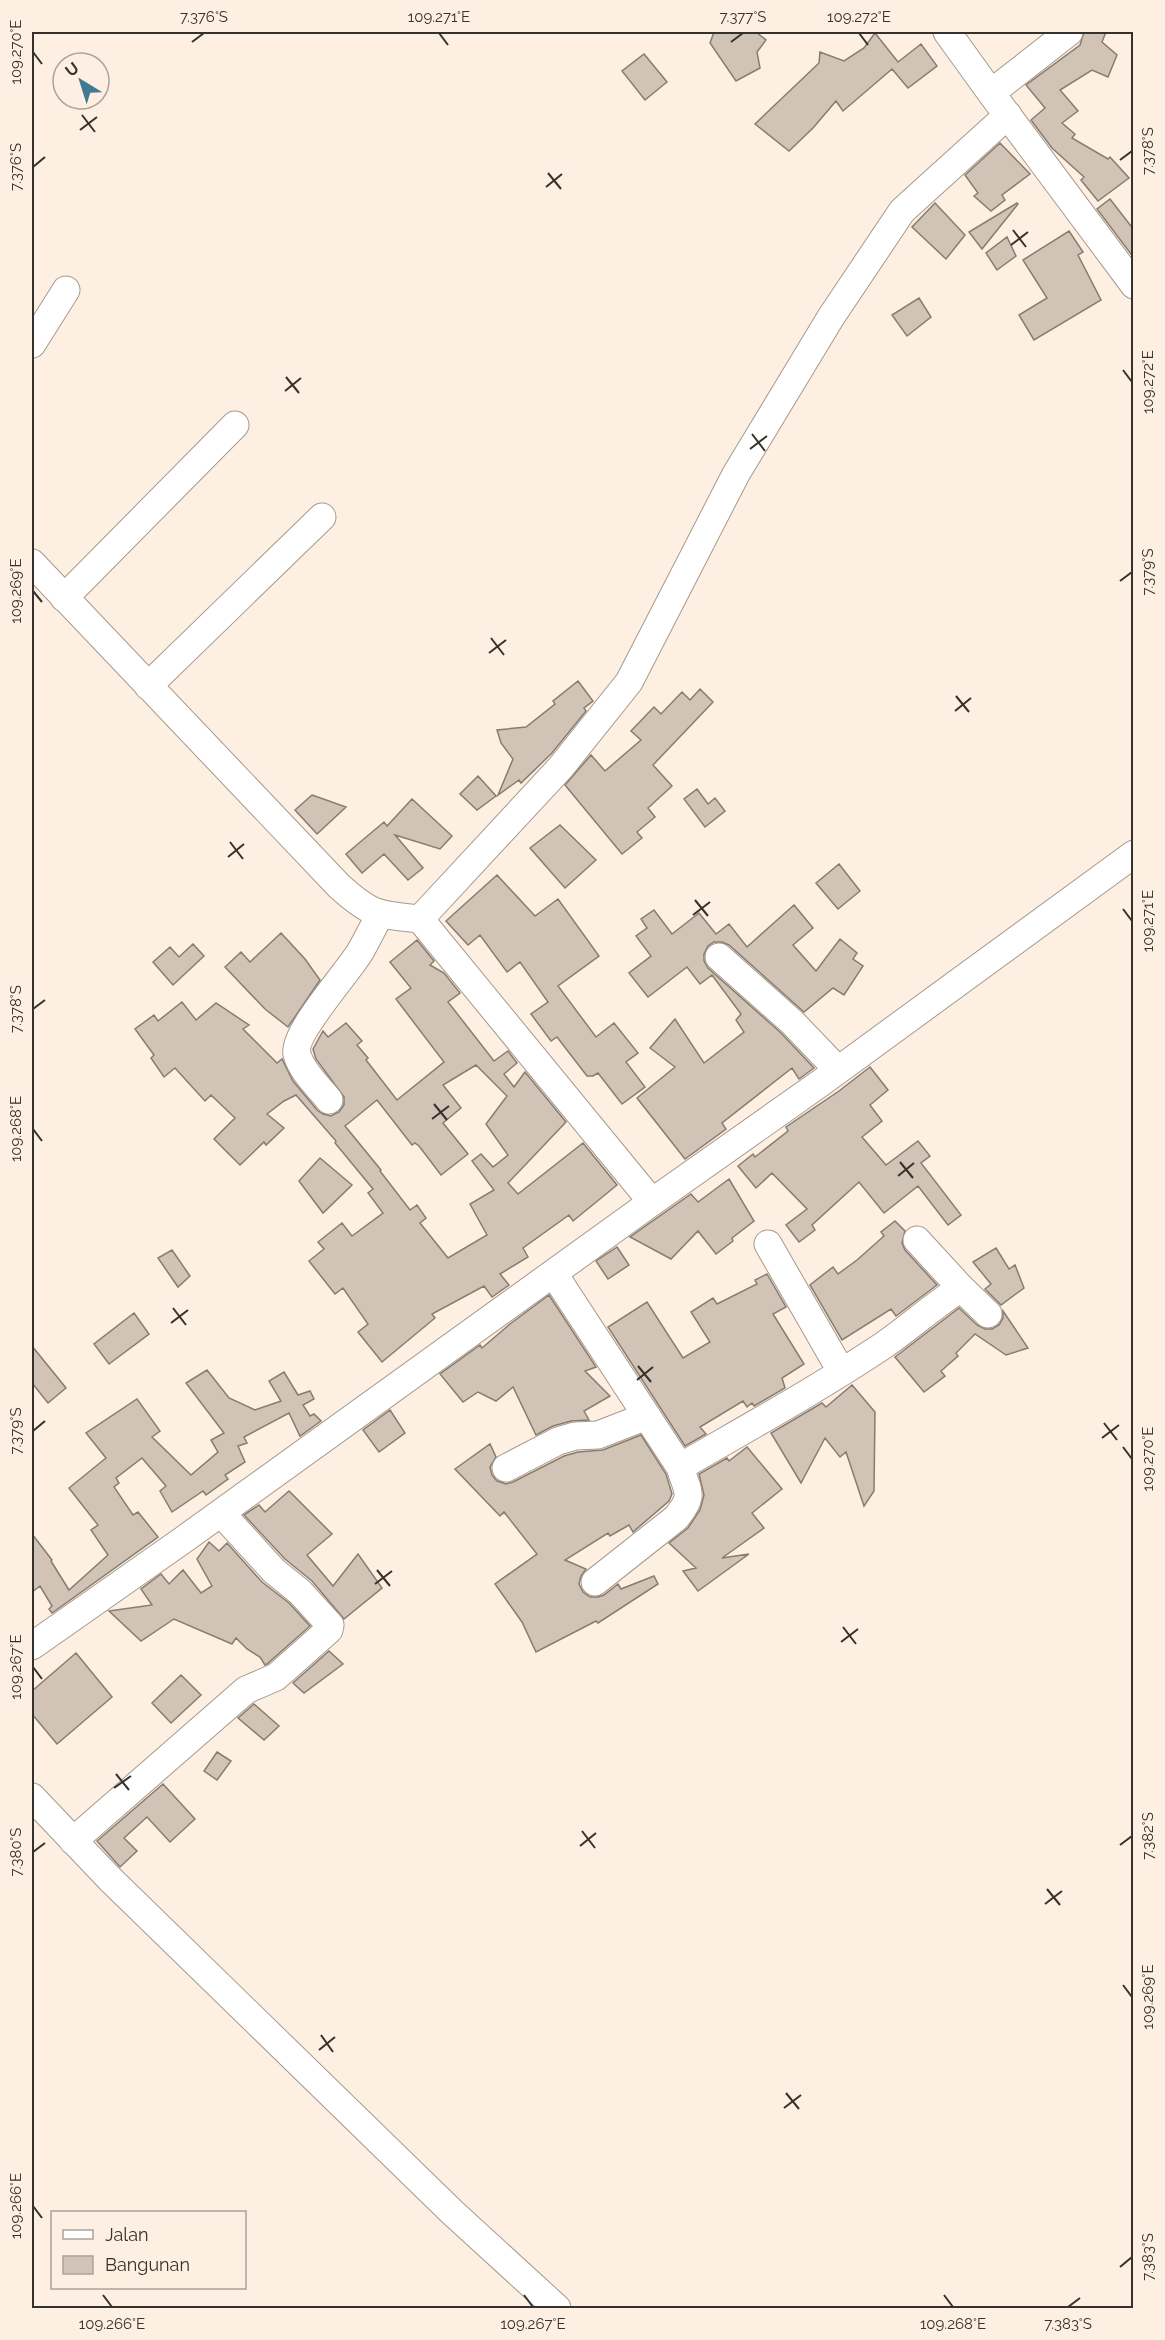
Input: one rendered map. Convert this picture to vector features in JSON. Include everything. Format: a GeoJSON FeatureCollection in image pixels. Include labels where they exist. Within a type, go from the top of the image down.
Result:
{"type":"FeatureCollection","features":[{"type":"Feature","properties":{"kind":"street"},"geometry":{"type":"LineString","coordinates":[[947,32],[1134,285]]}},
{"type":"Feature","properties":{"kind":"street"},"geometry":{"type":"LineString","coordinates":[[991,93],[1069,32]]}},
{"type":"Feature","properties":{"kind":"street"},"geometry":{"type":"LineString","coordinates":[[420,919],[561,767],[629,682],[736,474],[831,317],[902,211],[1008,116]]}},
{"type":"Feature","properties":{"kind":"street"},"geometry":{"type":"LineString","coordinates":[[32,344],[66,290]]}},
{"type":"Feature","properties":{"kind":"street"},"geometry":{"type":"LineString","coordinates":[[64,598],[235,425]]}},
{"type":"Feature","properties":{"kind":"street"},"geometry":{"type":"LineString","coordinates":[[148,686],[322,517]]}},
{"type":"Feature","properties":{"kind":"street"},"geometry":{"type":"LineString","coordinates":[[32,563],[339,886],[359,904],[380,915],[420,919],[652,1202]]}},
{"type":"Feature","properties":{"kind":"street"},"geometry":{"type":"LineString","coordinates":[[32,1646],[838,1070],[1134,854]]}},
{"type":"Feature","properties":{"kind":"street"},"geometry":{"type":"LineString","coordinates":[[329,1100],[303,1067],[297,1054],[296,1044],[359,953],[380,915]]}},
{"type":"Feature","properties":{"kind":"street"},"geometry":{"type":"LineString","coordinates":[[719,957],[792,1022],[838,1070]]}},
{"type":"Feature","properties":{"kind":"street"},"geometry":{"type":"LineString","coordinates":[[917,1240],[988,1314]]}},
{"type":"Feature","properties":{"kind":"street"},"geometry":{"type":"LineString","coordinates":[[768,1244],[841,1371]]}},
{"type":"Feature","properties":{"kind":"street"},"geometry":{"type":"LineString","coordinates":[[554,1274],[680,1467],[689,1496],[686,1506],[676,1518],[595,1582]]}},
{"type":"Feature","properties":{"kind":"street"},"geometry":{"type":"LineString","coordinates":[[680,1467],[792,1403],[885,1344],[961,1288]]}},
{"type":"Feature","properties":{"kind":"street"},"geometry":{"type":"LineString","coordinates":[[506,1468],[558,1441],[575,1436],[598,1435],[647,1416]]}},
{"type":"Feature","properties":{"kind":"street"},"geometry":{"type":"LineString","coordinates":[[73,1841],[246,1690],[276,1677],[329,1630],[330,1625],[300,1592],[274,1571],[221,1513]]}},
{"type":"Feature","properties":{"kind":"street"},"geometry":{"type":"LineString","coordinates":[[32,1797],[73,1841],[435,2195],[557,2308]]}},
{"type":"Feature","properties":{"kind":"building"},"geometry":{"type":"Polygon","coordinates":[[[714,32],[756,32],[766,40],[757,52],[760,68],[736,81],[710,43],[714,32]]]}},
{"type":"Feature","properties":{"kind":"building"},"geometry":{"type":"Polygon","coordinates":[[[1084,32],[1106,32],[1102,42],[1117,55],[1108,77],[1092,70],[1060,90],[1078,111],[1062,123],[1075,134],[1072,138],[1108,159],[1110,157],[1129,178],[1098,201],[1081,180],[1084,177],[1052,148],[1031,120],[1045,108],[1026,85],[1080,45],[1084,32]]]}},
{"type":"Feature","properties":{"kind":"building"},"geometry":{"type":"Polygon","coordinates":[[[875,33],[898,62],[921,44],[937,66],[908,88],[892,69],[843,111],[836,101],[789,151],[755,124],[819,63],[820,52],[844,61],[864,48],[875,33]]]}},
{"type":"Feature","properties":{"kind":"building"},"geometry":{"type":"Polygon","coordinates":[[[644,54],[667,82],[645,100],[622,71],[644,54]]]}},
{"type":"Feature","properties":{"kind":"building"},"geometry":{"type":"Polygon","coordinates":[[[1000,143],[1030,174],[1002,195],[1005,200],[991,211],[974,196],[978,193],[965,175],[1000,143]]]}},
{"type":"Feature","properties":{"kind":"building"},"geometry":{"type":"Polygon","coordinates":[[[1110,199],[1134,230],[1134,258],[1097,209],[1110,199]]]}},
{"type":"Feature","properties":{"kind":"building"},"geometry":{"type":"Polygon","coordinates":[[[935,203],[965,235],[946,259],[912,227],[935,203]]]}},
{"type":"Feature","properties":{"kind":"building"},"geometry":{"type":"Polygon","coordinates":[[[1018,204],[982,249],[969,232],[1018,204]]]}},
{"type":"Feature","properties":{"kind":"building"},"geometry":{"type":"Polygon","coordinates":[[[1069,231],[1083,252],[1078,255],[1101,300],[1034,340],[1019,315],[1047,298],[1023,260],[1069,231]]]}},
{"type":"Feature","properties":{"kind":"building"},"geometry":{"type":"Polygon","coordinates":[[[1007,237],[1016,256],[997,270],[986,253],[1007,237]]]}},
{"type":"Feature","properties":{"kind":"building"},"geometry":{"type":"Polygon","coordinates":[[[919,298],[931,317],[907,336],[892,315],[919,298]]]}},
{"type":"Feature","properties":{"kind":"building"},"geometry":{"type":"Polygon","coordinates":[[[578,681],[593,701],[584,708],[586,711],[552,753],[521,783],[519,780],[498,795],[513,759],[501,743],[497,730],[526,727],[555,704],[553,701],[578,681]]]}},
{"type":"Feature","properties":{"kind":"building"},"geometry":{"type":"Polygon","coordinates":[[[700,689],[713,702],[653,765],[672,786],[648,808],[655,817],[637,832],[642,838],[622,854],[565,785],[591,755],[605,771],[641,740],[631,731],[654,707],[661,714],[682,692],[690,700],[700,689]]]}},
{"type":"Feature","properties":{"kind":"building"},"geometry":{"type":"Polygon","coordinates":[[[478,776],[496,796],[477,810],[460,794],[478,776]]]}},
{"type":"Feature","properties":{"kind":"building"},"geometry":{"type":"Polygon","coordinates":[[[697,789],[708,804],[715,798],[725,811],[705,827],[684,799],[697,789]]]}},
{"type":"Feature","properties":{"kind":"building"},"geometry":{"type":"Polygon","coordinates":[[[312,795],[346,807],[317,834],[295,810],[312,795]]]}},
{"type":"Feature","properties":{"kind":"building"},"geometry":{"type":"Polygon","coordinates":[[[412,799],[452,836],[440,849],[395,835],[423,868],[408,880],[384,854],[362,873],[346,854],[384,822],[387,826],[412,799]]]}},
{"type":"Feature","properties":{"kind":"building"},"geometry":{"type":"Polygon","coordinates":[[[560,825],[596,860],[565,888],[530,848],[560,825]]]}},
{"type":"Feature","properties":{"kind":"building"},"geometry":{"type":"Polygon","coordinates":[[[839,864],[860,891],[838,909],[816,883],[839,864]]]}},
{"type":"Feature","properties":{"kind":"building"},"geometry":{"type":"Polygon","coordinates":[[[497,875],[535,916],[558,899],[599,956],[558,986],[596,1037],[614,1023],[638,1053],[626,1062],[645,1087],[622,1104],[598,1073],[587,1076],[557,1037],[551,1041],[531,1014],[548,1002],[520,962],[507,972],[480,935],[468,945],[446,921],[497,875]]]}},
{"type":"Feature","properties":{"kind":"building"},"geometry":{"type":"Polygon","coordinates":[[[794,905],[813,928],[793,945],[816,971],[840,939],[857,953],[853,959],[863,966],[844,995],[833,988],[804,1012],[729,945],[714,942],[708,946],[704,954],[704,961],[708,968],[781,1033],[814,1068],[799,1079],[792,1068],[722,1123],[726,1129],[685,1159],[637,1098],[675,1067],[650,1048],[675,1019],[704,1063],[744,1032],[736,1020],[741,1014],[712,975],[700,984],[687,967],[648,997],[629,973],[651,956],[636,936],[647,928],[641,919],[654,910],[672,934],[699,913],[716,934],[729,924],[747,947],[794,905]]]}},
{"type":"Feature","properties":{"kind":"building"},"geometry":{"type":"Polygon","coordinates":[[[281,933],[305,959],[320,980],[288,1027],[265,1009],[225,967],[241,952],[250,962],[281,933]]]}},
{"type":"Feature","properties":{"kind":"building"},"geometry":{"type":"Polygon","coordinates":[[[417,940],[434,961],[430,965],[444,973],[460,993],[448,1002],[494,1061],[508,1051],[517,1063],[504,1074],[514,1087],[525,1072],[566,1122],[508,1183],[518,1194],[583,1143],[617,1185],[573,1221],[569,1215],[523,1248],[528,1257],[500,1274],[509,1285],[492,1297],[484,1286],[432,1314],[435,1318],[382,1362],[358,1332],[368,1324],[343,1288],[335,1294],[309,1261],[324,1249],[318,1242],[342,1223],[352,1236],[383,1213],[368,1193],[373,1189],[296,1095],[267,1114],[284,1128],[266,1145],[264,1142],[240,1165],[214,1139],[235,1118],[211,1095],[205,1101],[175,1068],[164,1077],[151,1058],[154,1055],[135,1029],[154,1015],[158,1021],[182,1002],[196,1020],[216,1003],[249,1025],[243,1029],[277,1063],[282,1059],[293,1081],[317,1110],[331,1116],[339,1112],[344,1105],[344,1097],[316,1059],[313,1049],[323,1031],[328,1037],[346,1023],[362,1041],[357,1045],[368,1058],[366,1060],[397,1100],[444,1062],[396,999],[411,988],[390,962],[417,940]],[[476,1065],[443,1085],[461,1108],[443,1123],[468,1154],[441,1175],[419,1146],[415,1143],[412,1145],[377,1100],[345,1126],[410,1210],[417,1205],[426,1218],[420,1223],[448,1258],[487,1235],[470,1204],[494,1190],[472,1161],[481,1154],[493,1167],[508,1155],[486,1124],[507,1096],[476,1065]]]}},
{"type":"Feature","properties":{"kind":"building"},"geometry":{"type":"Polygon","coordinates":[[[193,944],[204,956],[173,985],[153,962],[170,947],[179,957],[193,944]]]}},
{"type":"Feature","properties":{"kind":"building"},"geometry":{"type":"Polygon","coordinates":[[[870,1067],[888,1090],[870,1105],[882,1121],[862,1137],[886,1165],[918,1141],[930,1156],[921,1163],[961,1215],[948,1225],[918,1186],[884,1213],[859,1182],[812,1225],[815,1230],[799,1242],[786,1225],[807,1209],[772,1173],[756,1188],[738,1166],[753,1154],[755,1157],[788,1131],[786,1127],[870,1067]]]}},
{"type":"Feature","properties":{"kind":"building"},"geometry":{"type":"Polygon","coordinates":[[[320,1158],[352,1185],[323,1213],[299,1181],[320,1158]]]}},
{"type":"Feature","properties":{"kind":"building"},"geometry":{"type":"Polygon","coordinates":[[[729,1179],[754,1221],[716,1254],[698,1231],[671,1259],[630,1237],[691,1194],[698,1202],[729,1179]]]}},
{"type":"Feature","properties":{"kind":"building"},"geometry":{"type":"Polygon","coordinates":[[[895,1221],[905,1231],[902,1243],[905,1250],[937,1285],[896,1316],[891,1309],[842,1340],[810,1285],[833,1267],[838,1274],[857,1260],[884,1236],[881,1232],[895,1221]]]}},
{"type":"Feature","properties":{"kind":"building"},"geometry":{"type":"Polygon","coordinates":[[[617,1247],[629,1265],[608,1279],[596,1261],[617,1247]]]}},
{"type":"Feature","properties":{"kind":"building"},"geometry":{"type":"Polygon","coordinates":[[[996,1248],[1009,1269],[1015,1265],[1024,1288],[1001,1305],[985,1289],[991,1284],[973,1262],[996,1248]]]}},
{"type":"Feature","properties":{"kind":"building"},"geometry":{"type":"Polygon","coordinates":[[[172,1250],[190,1276],[178,1287],[158,1258],[172,1250]]]}},
{"type":"Feature","properties":{"kind":"building"},"geometry":{"type":"Polygon","coordinates":[[[767,1274],[786,1307],[773,1314],[804,1364],[782,1378],[785,1388],[754,1406],[752,1403],[747,1407],[743,1401],[700,1427],[706,1434],[685,1446],[608,1327],[647,1302],[683,1358],[710,1342],[691,1312],[713,1298],[717,1304],[757,1284],[755,1280],[767,1274]]]}},
{"type":"Feature","properties":{"kind":"building"},"geometry":{"type":"Polygon","coordinates":[[[549,1295],[596,1367],[585,1371],[610,1396],[584,1411],[589,1420],[571,1421],[553,1426],[536,1435],[513,1387],[496,1401],[478,1392],[463,1402],[440,1374],[480,1345],[482,1348],[549,1295]]]}},
{"type":"Feature","properties":{"kind":"building"},"geometry":{"type":"Polygon","coordinates":[[[959,1308],[977,1325],[985,1329],[992,1329],[999,1325],[1003,1318],[1003,1311],[1028,1348],[1006,1355],[975,1334],[956,1353],[958,1356],[941,1371],[945,1376],[924,1392],[895,1357],[959,1308]]]}},
{"type":"Feature","properties":{"kind":"building"},"geometry":{"type":"Polygon","coordinates":[[[134,1313],[149,1334],[109,1364],[94,1344],[134,1313]]]}},
{"type":"Feature","properties":{"kind":"building"},"geometry":{"type":"Polygon","coordinates":[[[32,1346],[66,1388],[48,1403],[32,1383],[32,1346]]]}},
{"type":"Feature","properties":{"kind":"building"},"geometry":{"type":"Polygon","coordinates":[[[207,1370],[229,1398],[255,1410],[281,1401],[269,1381],[284,1372],[298,1395],[310,1391],[314,1399],[303,1405],[310,1416],[314,1414],[321,1421],[300,1436],[289,1413],[244,1437],[247,1443],[238,1446],[245,1462],[225,1475],[228,1479],[206,1495],[203,1491],[172,1512],[160,1491],[166,1486],[142,1458],[116,1478],[119,1483],[114,1487],[133,1515],[138,1512],[158,1537],[52,1613],[49,1609],[52,1606],[40,1586],[32,1592],[32,1534],[52,1560],[69,1590],[108,1555],[91,1530],[98,1525],[69,1488],[106,1458],[86,1433],[137,1399],[160,1431],[152,1437],[191,1475],[218,1452],[211,1440],[224,1433],[186,1383],[207,1370]]]}},
{"type":"Feature","properties":{"kind":"building"},"geometry":{"type":"Polygon","coordinates":[[[852,1385],[875,1412],[874,1491],[864,1506],[846,1452],[840,1457],[825,1438],[801,1483],[771,1433],[822,1403],[826,1407],[852,1385]]]}},
{"type":"Feature","properties":{"kind":"building"},"geometry":{"type":"Polygon","coordinates":[[[390,1410],[405,1433],[379,1452],[363,1430],[390,1410]]]}},
{"type":"Feature","properties":{"kind":"building"},"geometry":{"type":"Polygon","coordinates":[[[641,1435],[666,1474],[672,1494],[669,1501],[633,1532],[629,1525],[610,1536],[608,1533],[565,1560],[586,1569],[579,1584],[583,1592],[590,1597],[604,1595],[618,1584],[621,1589],[654,1576],[658,1584],[598,1623],[596,1621],[536,1652],[522,1622],[495,1584],[537,1554],[504,1512],[500,1516],[455,1469],[490,1444],[496,1457],[490,1467],[492,1475],[497,1481],[506,1484],[564,1456],[578,1452],[603,1450],[641,1435]]]}},
{"type":"Feature","properties":{"kind":"building"},"geometry":{"type":"Polygon","coordinates":[[[747,1447],[782,1489],[752,1513],[764,1528],[722,1558],[749,1554],[698,1591],[683,1571],[696,1568],[669,1543],[688,1528],[700,1510],[704,1495],[699,1474],[727,1458],[729,1461],[747,1447]]]}},
{"type":"Feature","properties":{"kind":"building"},"geometry":{"type":"Polygon","coordinates":[[[289,1491],[332,1534],[307,1555],[333,1586],[358,1554],[382,1588],[344,1619],[312,1581],[285,1559],[244,1515],[259,1505],[265,1512],[289,1491]]]}},
{"type":"Feature","properties":{"kind":"building"},"geometry":{"type":"Polygon","coordinates":[[[209,1542],[219,1551],[227,1543],[262,1582],[289,1603],[310,1626],[265,1665],[260,1657],[236,1638],[232,1644],[174,1619],[141,1641],[109,1611],[152,1605],[141,1589],[161,1574],[169,1584],[183,1570],[201,1593],[212,1586],[197,1559],[209,1542]]]}},
{"type":"Feature","properties":{"kind":"building"},"geometry":{"type":"Polygon","coordinates":[[[329,1651],[343,1664],[304,1693],[293,1683],[329,1651]]]}},
{"type":"Feature","properties":{"kind":"building"},"geometry":{"type":"Polygon","coordinates":[[[76,1653],[112,1697],[57,1744],[32,1714],[32,1691],[76,1653]]]}},
{"type":"Feature","properties":{"kind":"building"},"geometry":{"type":"Polygon","coordinates":[[[181,1675],[201,1695],[171,1723],[152,1703],[181,1675]]]}},
{"type":"Feature","properties":{"kind":"building"},"geometry":{"type":"Polygon","coordinates":[[[254,1704],[279,1726],[264,1740],[238,1718],[254,1704]]]}},
{"type":"Feature","properties":{"kind":"building"},"geometry":{"type":"Polygon","coordinates":[[[217,1752],[231,1761],[217,1780],[204,1771],[217,1752]]]}},
{"type":"Feature","properties":{"kind":"building"},"geometry":{"type":"Polygon","coordinates":[[[163,1784],[195,1819],[170,1842],[147,1817],[124,1838],[137,1851],[120,1867],[97,1841],[163,1784]]]}}]}
